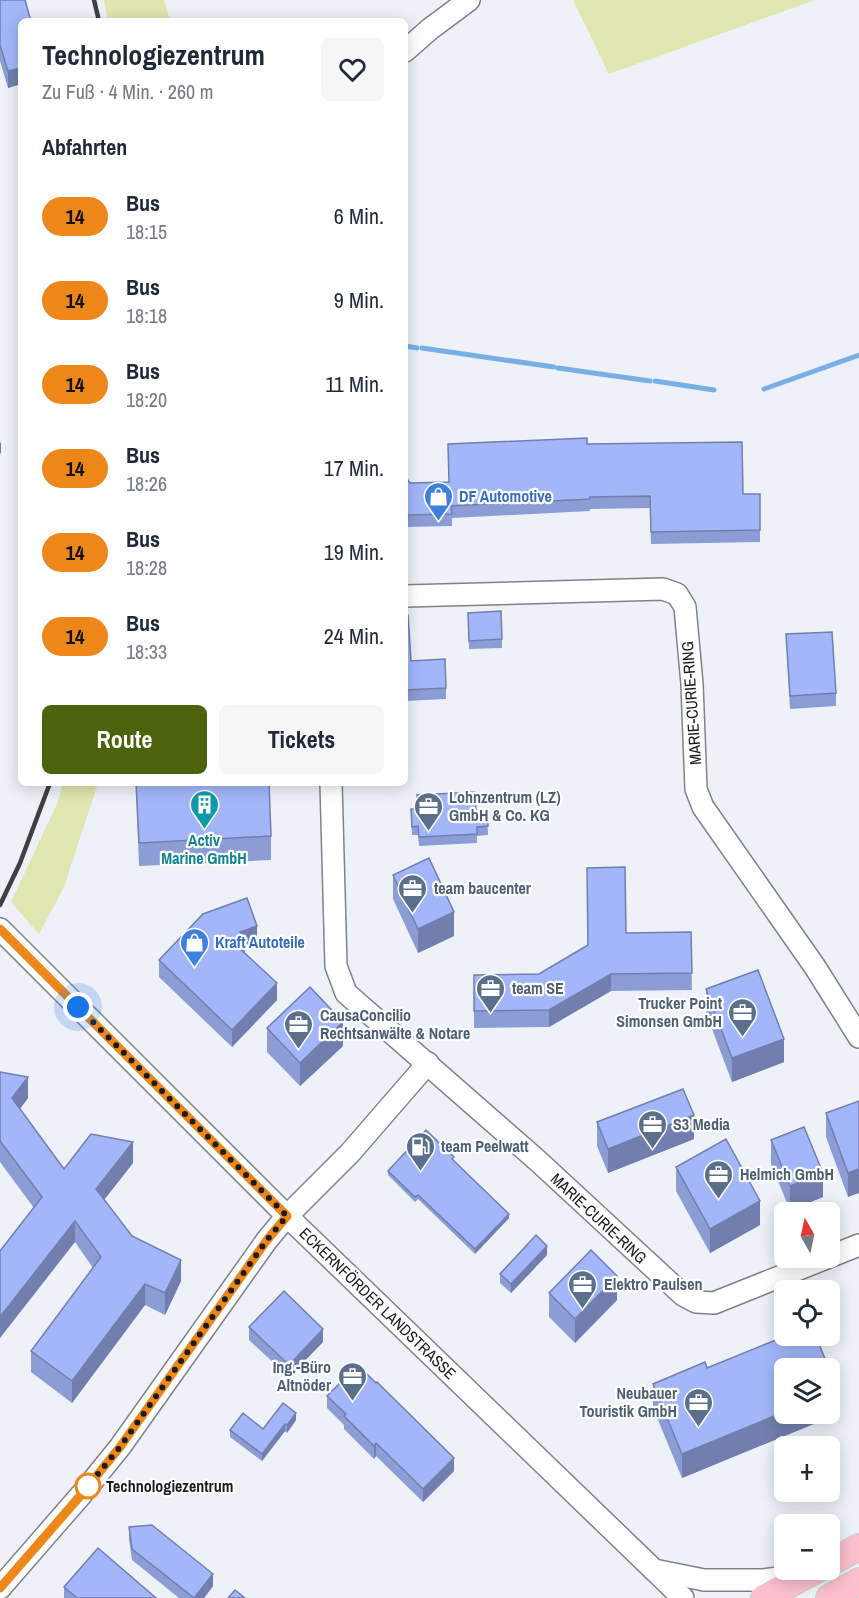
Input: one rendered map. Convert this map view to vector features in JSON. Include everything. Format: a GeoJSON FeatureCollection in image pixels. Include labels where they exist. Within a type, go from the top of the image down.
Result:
{"type":"FeatureCollection","features":[{"type":"Feature","properties":{"kind":"main road"},"geometry":{"type":"LineString","coordinates":[[840,1557],[859,1547]]}},
{"type":"Feature","properties":{"kind":"main road"},"geometry":{"type":"LineString","coordinates":[[764,1598],[798,1580]]}},
{"type":"Feature","properties":{"kind":"main road"},"geometry":{"type":"LineString","coordinates":[[829,1598],[859,1581]]}},
{"type":"Feature","properties":{"kind":"street"},"geometry":{"type":"LineString","coordinates":[[408,48],[469,0]]}},
{"type":"Feature","properties":{"kind":"street","name":"MARIE-CURIE-RING"},"geometry":{"type":"LineString","coordinates":[[408,596],[663,589],[677,594],[685,608],[692,684],[696,789],[703,807],[815,967],[859,1037]]}},
{"type":"Feature","properties":{"kind":"street","name":"MARIE-CURIE-RING"},"geometry":{"type":"LineString","coordinates":[[331,786],[336,966],[346,993],[538,1161],[683,1295],[696,1302],[714,1303],[859,1245]]}},
{"type":"Feature","properties":{"kind":"street","name":"ECKERNFÖRDER LANDSTRASSE"},"geometry":{"type":"LineString","coordinates":[[0,929],[287,1216],[683,1598]]}},
{"type":"Feature","properties":{"kind":"street"},"geometry":{"type":"LineString","coordinates":[[0,1588],[120,1447],[267,1240],[287,1216],[350,1153],[428,1063]]}},
{"type":"Feature","properties":{"kind":"street"},"geometry":{"type":"LineString","coordinates":[[653,1569],[704,1580],[762,1580],[774,1578]]}},
{"type":"Feature","properties":{"kind":"green space"},"geometry":{"type":"Polygon","coordinates":[[[104,0],[164,0],[169,18],[107,18],[104,0]]]}},
{"type":"Feature","properties":{"kind":"green space"},"geometry":{"type":"Polygon","coordinates":[[[573,0],[815,0],[609,74],[573,0]]]}},
{"type":"Feature","properties":{"kind":"green space"},"geometry":{"type":"Polygon","coordinates":[[[62,786],[97,786],[64,887],[39,934],[11,902],[57,804],[62,786]]]}},
{"type":"Feature","properties":{"kind":"building"},"geometry":{"type":"Polygon","coordinates":[[[0,0],[25,0],[30,18],[18,18],[18,69],[8,71],[0,45],[0,0]]]}},
{"type":"Feature","properties":{"kind":"building"},"geometry":{"type":"Polygon","coordinates":[[[587,438],[587,444],[742,442],[743,494],[760,494],[760,530],[651,532],[650,496],[590,497],[590,499],[451,506],[452,514],[408,515],[408,480],[410,483],[449,482],[448,444],[587,438]]]}},
{"type":"Feature","properties":{"kind":"building"},"geometry":{"type":"Polygon","coordinates":[[[501,611],[502,639],[469,641],[468,613],[501,611]]]}},
{"type":"Feature","properties":{"kind":"building"},"geometry":{"type":"Polygon","coordinates":[[[408,615],[411,661],[445,659],[446,688],[408,690],[408,615]]]}},
{"type":"Feature","properties":{"kind":"building"},"geometry":{"type":"Polygon","coordinates":[[[832,632],[836,693],[790,696],[786,634],[832,632]]]}},
{"type":"Feature","properties":{"kind":"building","name":"Activ Marine GmbH"},"geometry":{"type":"Polygon","coordinates":[[[136,786],[269,786],[271,836],[139,843],[136,786]]]}},
{"type":"Feature","properties":{"kind":"building"},"geometry":{"type":"Polygon","coordinates":[[[475,792],[476,811],[487,811],[488,826],[477,827],[477,834],[419,837],[418,826],[412,827],[411,809],[418,809],[417,795],[475,792]]]}},
{"type":"Feature","properties":{"kind":"building"},"geometry":{"type":"Polygon","coordinates":[[[429,858],[454,912],[418,929],[393,875],[429,858]]]}},
{"type":"Feature","properties":{"kind":"building"},"geometry":{"type":"Polygon","coordinates":[[[625,867],[626,933],[691,932],[692,973],[611,974],[549,1010],[474,1011],[474,975],[539,974],[588,945],[587,868],[625,867]]]}},
{"type":"Feature","properties":{"kind":"building"},"geometry":{"type":"Polygon","coordinates":[[[247,898],[257,926],[240,932],[245,938],[237,946],[277,983],[232,1030],[159,960],[203,914],[247,898]]]}},
{"type":"Feature","properties":{"kind":"building"},"geometry":{"type":"Polygon","coordinates":[[[758,970],[784,1039],[732,1058],[706,989],[758,970]]]}},
{"type":"Feature","properties":{"kind":"building"},"geometry":{"type":"Polygon","coordinates":[[[310,987],[343,1022],[300,1063],[267,1028],[310,987]]]}},
{"type":"Feature","properties":{"kind":"building"},"geometry":{"type":"Polygon","coordinates":[[[0,1072],[28,1077],[12,1098],[64,1169],[91,1134],[133,1142],[96,1189],[132,1236],[181,1260],[165,1293],[145,1284],[72,1381],[31,1351],[101,1257],[75,1221],[0,1317],[0,1251],[42,1197],[0,1141],[0,1072]]]}},
{"type":"Feature","properties":{"kind":"building"},"geometry":{"type":"Polygon","coordinates":[[[683,1089],[694,1115],[608,1149],[597,1122],[683,1089]]]}},
{"type":"Feature","properties":{"kind":"building"},"geometry":{"type":"Polygon","coordinates":[[[859,1101],[859,1169],[848,1173],[826,1113],[859,1101]]]}},
{"type":"Feature","properties":{"kind":"building"},"geometry":{"type":"Polygon","coordinates":[[[804,1127],[823,1173],[790,1186],[771,1140],[804,1127]]]}},
{"type":"Feature","properties":{"kind":"building"},"geometry":{"type":"Polygon","coordinates":[[[426,1130],[454,1157],[452,1159],[509,1214],[475,1249],[418,1195],[415,1197],[388,1171],[426,1130]]]}},
{"type":"Feature","properties":{"kind":"building"},"geometry":{"type":"Polygon","coordinates":[[[726,1139],[760,1201],[710,1229],[676,1167],[726,1139]]]}},
{"type":"Feature","properties":{"kind":"building"},"geometry":{"type":"Polygon","coordinates":[[[536,1235],[547,1246],[511,1284],[500,1274],[536,1235]]]}},
{"type":"Feature","properties":{"kind":"building"},"geometry":{"type":"Polygon","coordinates":[[[591,1250],[617,1276],[575,1319],[549,1293],[591,1250]]]}},
{"type":"Feature","properties":{"kind":"building"},"geometry":{"type":"Polygon","coordinates":[[[284,1291],[323,1329],[289,1365],[249,1327],[284,1291]]]}},
{"type":"Feature","properties":{"kind":"building"},"geometry":{"type":"Polygon","coordinates":[[[774,1341],[774,1346],[820,1346],[825,1358],[774,1358],[774,1416],[682,1454],[653,1384],[705,1362],[707,1368],[774,1341]]]}},
{"type":"Feature","properties":{"kind":"building"},"geometry":{"type":"Polygon","coordinates":[[[358,1365],[454,1458],[423,1489],[376,1443],[374,1446],[327,1396],[358,1365]]]}},
{"type":"Feature","properties":{"kind":"building"},"geometry":{"type":"Polygon","coordinates":[[[283,1403],[296,1413],[262,1454],[230,1430],[243,1413],[263,1429],[283,1403]]]}},
{"type":"Feature","properties":{"kind":"building"},"geometry":{"type":"Polygon","coordinates":[[[152,1525],[213,1574],[194,1598],[132,1549],[129,1527],[152,1525]]]}},
{"type":"Feature","properties":{"kind":"building"},"geometry":{"type":"Polygon","coordinates":[[[98,1548],[156,1598],[77,1598],[64,1587],[98,1548]]]}},
{"type":"Feature","properties":{"kind":"building"},"geometry":{"type":"Polygon","coordinates":[[[235,1590],[245,1598],[228,1598],[235,1590]]]}},
{"type":"Feature","properties":{"kind":"waterway"},"geometry":{"type":"LineString","coordinates":[[408,346],[417,348]]}},
{"type":"Feature","properties":{"kind":"waterway"},"geometry":{"type":"LineString","coordinates":[[422,348],[554,367]]}},
{"type":"Feature","properties":{"kind":"waterway"},"geometry":{"type":"LineString","coordinates":[[764,389],[859,355]]}},
{"type":"Feature","properties":{"kind":"waterway"},"geometry":{"type":"LineString","coordinates":[[558,368],[650,381]]}},
{"type":"Feature","properties":{"kind":"waterway"},"geometry":{"type":"LineString","coordinates":[[655,381],[714,390]]}},
{"type":"Feature","properties":{"kind":"railway"},"geometry":{"type":"LineString","coordinates":[[94,0],[98,18]]}},
{"type":"Feature","properties":{"kind":"railway"},"geometry":{"type":"LineString","coordinates":[[0,905],[20,863],[49,786]]}},
{"type":"Feature","properties":{"kind":"bus line","name":"14"},"geometry":{"type":"LineString","coordinates":[[0,929],[287,1216],[267,1240],[120,1447],[0,1588]]}},
{"type":"Feature","properties":{"kind":"place","name":"DF Automotive"},"geometry":{"type":"Point","coordinates":[438,522]}},
{"type":"Feature","properties":{"kind":"place","name":"Activ Marine GmbH"},"geometry":{"type":"Point","coordinates":[204,830]}},
{"type":"Feature","properties":{"kind":"place","name":"Lohnzentrum (LZ) GmbH & Co. KG"},"geometry":{"type":"Point","coordinates":[428,832]}},
{"type":"Feature","properties":{"kind":"place","name":"team baucenter"},"geometry":{"type":"Point","coordinates":[413,914]}},
{"type":"Feature","properties":{"kind":"place","name":"Kraft Autoteile"},"geometry":{"type":"Point","coordinates":[194,968]}},
{"type":"Feature","properties":{"kind":"place","name":"team SE"},"geometry":{"type":"Point","coordinates":[491,1014]}},
{"type":"Feature","properties":{"kind":"place","name":"Trucker Point Simonsen GmbH"},"geometry":{"type":"Point","coordinates":[743,1038]}},
{"type":"Feature","properties":{"kind":"place","name":"CausaConcilio Rechtsanwälte & Notare"},"geometry":{"type":"Point","coordinates":[299,1050]}},
{"type":"Feature","properties":{"kind":"place","name":"S3 Media"},"geometry":{"type":"Point","coordinates":[652,1150]}},
{"type":"Feature","properties":{"kind":"place","name":"team Peelwatt"},"geometry":{"type":"Point","coordinates":[420,1172]}},
{"type":"Feature","properties":{"kind":"place","name":"Helmich GmbH"},"geometry":{"type":"Point","coordinates":[719,1200]}},
{"type":"Feature","properties":{"kind":"place","name":"Elektro Paulsen"},"geometry":{"type":"Point","coordinates":[583,1310]}},
{"type":"Feature","properties":{"kind":"place","name":"Ing.-Büro Altnöder"},"geometry":{"type":"Point","coordinates":[352,1402]}},
{"type":"Feature","properties":{"kind":"place","name":"Neubauer Touristik GmbH"},"geometry":{"type":"Point","coordinates":[698,1428]}},
{"type":"Feature","properties":{"kind":"place","name":"Technologiezentrum"},"geometry":{"type":"Point","coordinates":[88,1486]}},
{"type":"Feature","properties":{"kind":"route"},"geometry":{"type":"LineString","coordinates":[[78,1007],[287,1216],[267,1240],[120,1447],[88,1486]]}}]}
